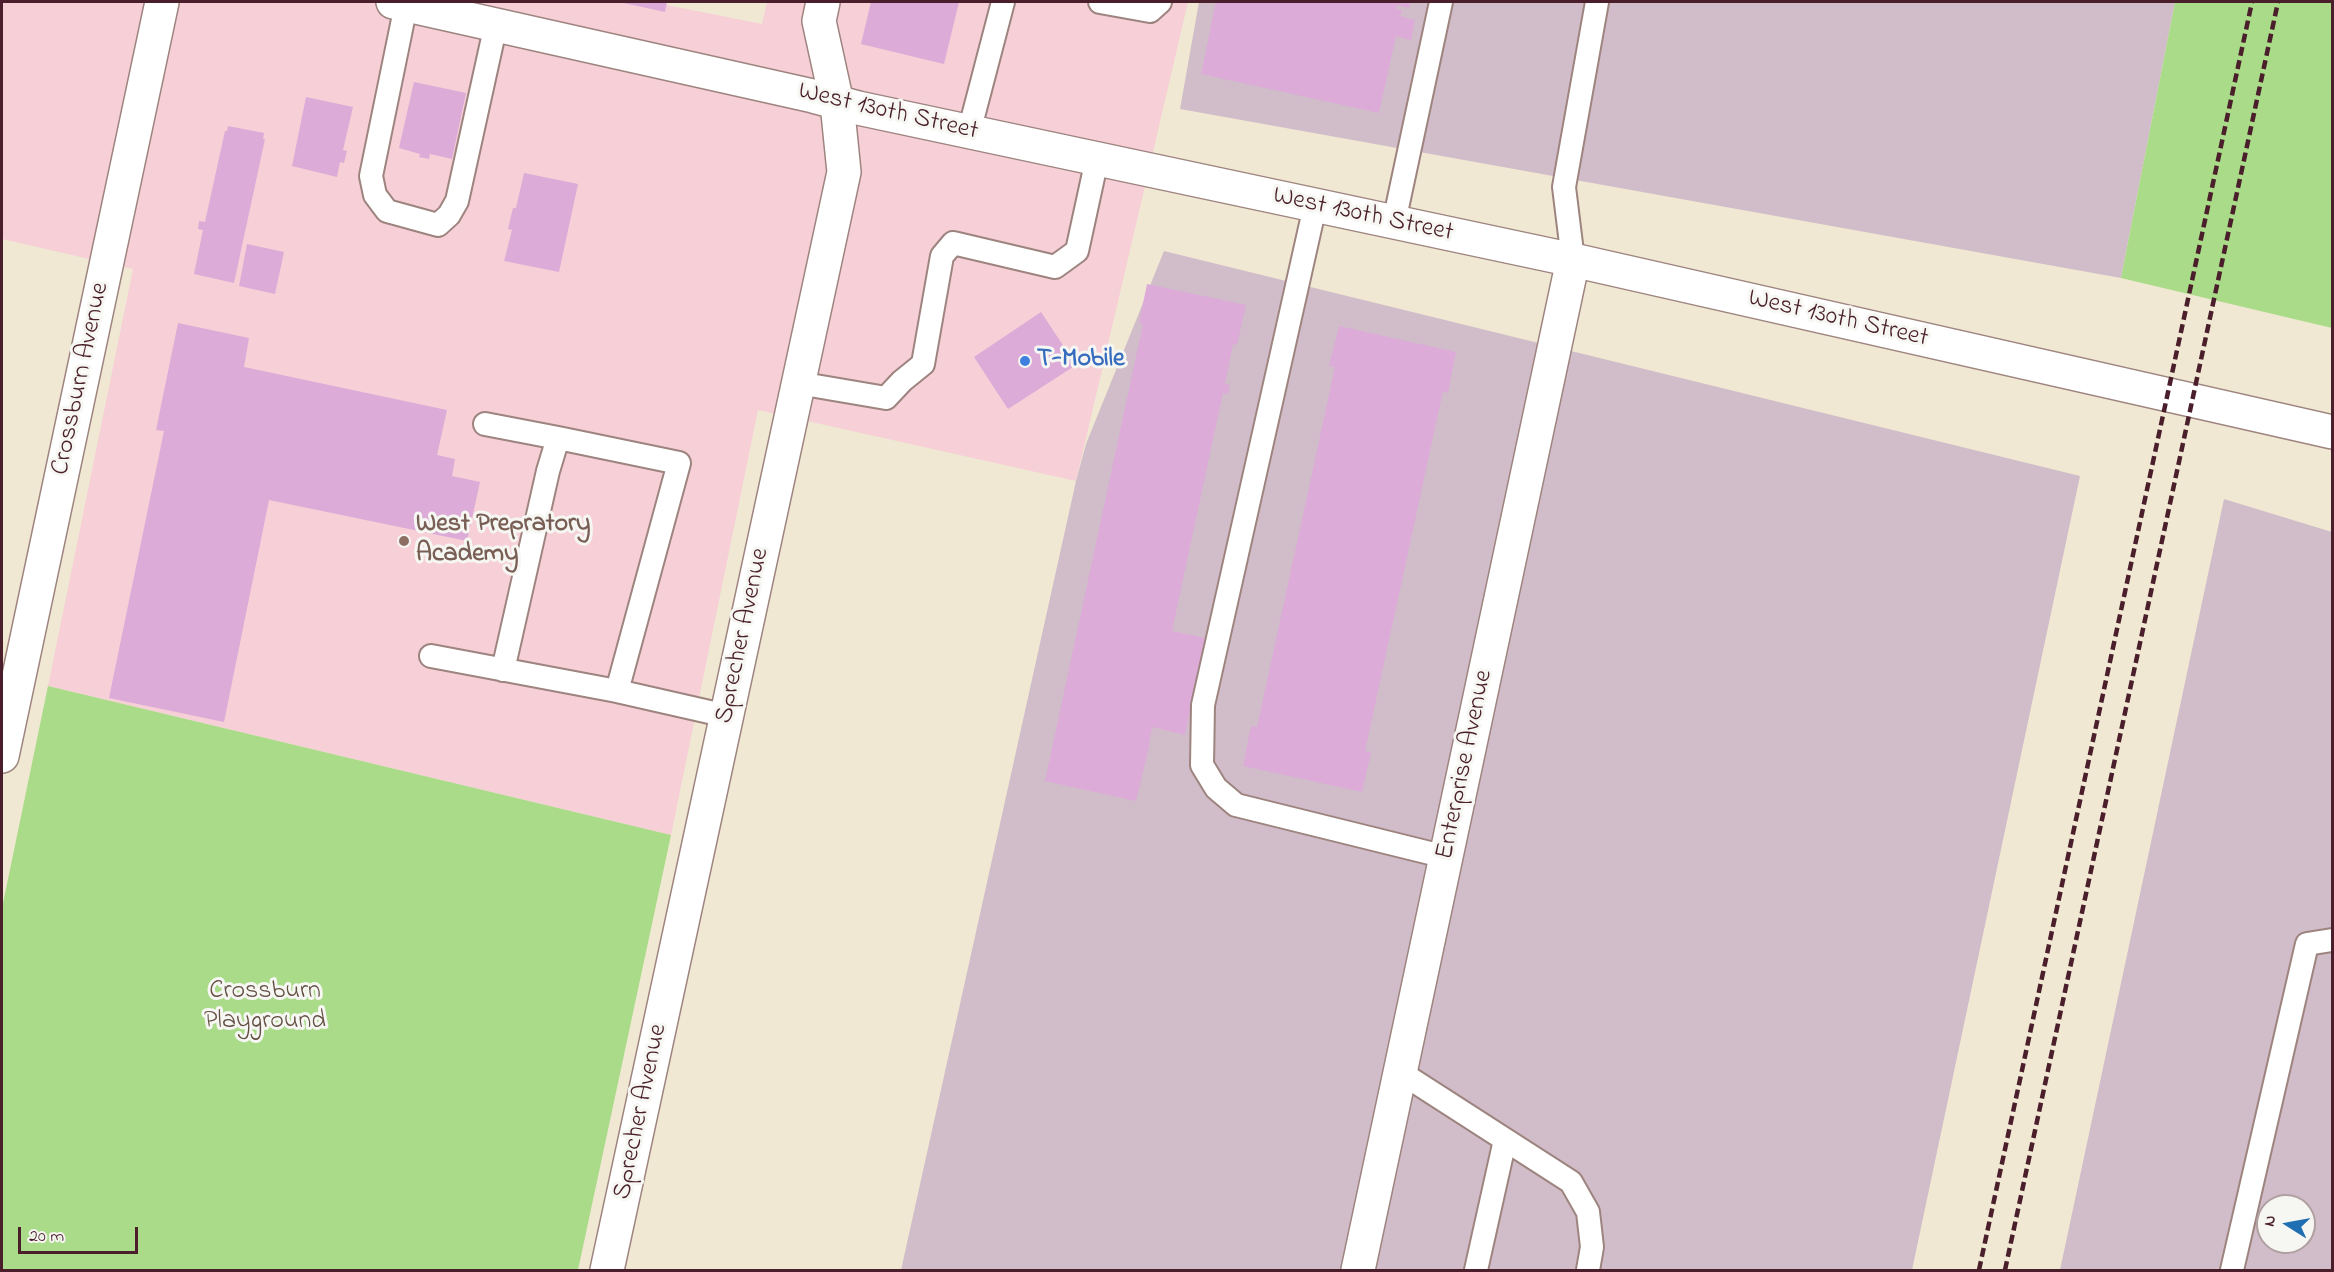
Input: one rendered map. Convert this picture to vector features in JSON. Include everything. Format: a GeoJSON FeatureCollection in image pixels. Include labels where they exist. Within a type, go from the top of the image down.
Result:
{"type":"FeatureCollection","features":[{"type":"Feature","properties":{"kind":"street","name":"Crossburn Avenue"},"geometry":{"type":"LineString","coordinates":[[2,756],[162,2]]}},
{"type":"Feature","properties":{"kind":"street","name":"Sprecher Avenue"},"geometry":{"type":"LineString","coordinates":[[607,1270],[844,172],[837,103],[819,21],[823,2]]}},
{"type":"Feature","properties":{"kind":"street","name":"West 130th Street"},"geometry":{"type":"LineString","coordinates":[[400,3],[969,132],[1573,260],[2332,432]]}},
{"type":"Feature","properties":{"kind":"street","name":"Enterprise Avenue"},"geometry":{"type":"LineString","coordinates":[[1358,1270],[1573,260]]}},
{"type":"Feature","properties":{"kind":"lane"},"geometry":{"type":"LineString","coordinates":[[969,132],[1003,2]]}},
{"type":"Feature","properties":{"kind":"lane"},"geometry":{"type":"LineString","coordinates":[[1100,2],[1150,11],[1160,2]]}},
{"type":"Feature","properties":{"kind":"lane"},"geometry":{"type":"LineString","coordinates":[[1394,222],[1441,2]]}},
{"type":"Feature","properties":{"kind":"lane"},"geometry":{"type":"LineString","coordinates":[[1573,260],[1564,187],[1597,2]]}},
{"type":"Feature","properties":{"kind":"lane"},"geometry":{"type":"LineString","coordinates":[[400,3],[371,176],[375,195],[387,211],[438,225],[449,215],[457,201],[496,24]]}},
{"type":"Feature","properties":{"kind":"lane"},"geometry":{"type":"LineString","coordinates":[[798,383],[886,398],[923,364],[942,256],[953,243],[1055,267],[1077,251],[1097,159]]}},
{"type":"Feature","properties":{"kind":"lane"},"geometry":{"type":"LineString","coordinates":[[1315,206],[1203,705],[1202,765],[1216,788],[1236,805],[1446,857]]}},
{"type":"Feature","properties":{"kind":"lane"},"geometry":{"type":"LineString","coordinates":[[485,424],[679,464],[617,691]]}},
{"type":"Feature","properties":{"kind":"lane"},"geometry":{"type":"LineString","coordinates":[[503,670],[548,471],[558,438]]}},
{"type":"Feature","properties":{"kind":"lane"},"geometry":{"type":"LineString","coordinates":[[431,656],[617,691],[727,716]]}},
{"type":"Feature","properties":{"kind":"lane"},"geometry":{"type":"LineString","coordinates":[[2232,1270],[2307,944],[2332,940]]}},
{"type":"Feature","properties":{"kind":"lane"},"geometry":{"type":"LineString","coordinates":[[1400,1072],[1570,1182],[1588,1212],[1592,1247],[1588,1270]]}},
{"type":"Feature","properties":{"kind":"lane"},"geometry":{"type":"LineString","coordinates":[[1476,1270],[1505,1140]]}},
{"type":"Feature","properties":{"kind":"shaded area"},"geometry":{"type":"Polygon","coordinates":[[[2,2],[652,2],[762,24],[767,2],[1188,2],[1076,481],[758,410],[671,835],[48,686],[133,269],[2,239],[2,2]]]}},
{"type":"Feature","properties":{"kind":"shaded area"},"geometry":{"type":"Polygon","coordinates":[[[1199,2],[2175,2],[2121,278],[1180,109],[1199,2]]]}},
{"type":"Feature","properties":{"kind":"shaded area"},"geometry":{"type":"Polygon","coordinates":[[[1164,251],[2080,476],[1912,1270],[901,1270],[1076,481],[1086,444],[1164,251]]]}},
{"type":"Feature","properties":{"kind":"shaded area"},"geometry":{"type":"Polygon","coordinates":[[[2224,499],[2332,532],[2332,1270],[2060,1270],[2224,499]]]}},
{"type":"Feature","properties":{"kind":"green space"},"geometry":{"type":"Polygon","coordinates":[[[2175,2],[2332,2],[2332,328],[2121,278],[2175,2]]]}},
{"type":"Feature","properties":{"kind":"green space","name":"Crossburn Playground"},"geometry":{"type":"Polygon","coordinates":[[[48,686],[671,835],[578,1270],[2,1270],[2,908],[48,686]]]}},
{"type":"Feature","properties":{"kind":"building"},"geometry":{"type":"Polygon","coordinates":[[[619,2],[667,2],[665,12],[619,2]]]}},
{"type":"Feature","properties":{"kind":"building"},"geometry":{"type":"Polygon","coordinates":[[[871,2],[959,2],[944,64],[861,44],[871,2]]]}},
{"type":"Feature","properties":{"kind":"building"},"geometry":{"type":"Polygon","coordinates":[[[1216,2],[1410,2],[1409,8],[1397,5],[1396,9],[1402,10],[1400,16],[1415,20],[1411,40],[1396,36],[1379,113],[1201,74],[1216,2]]]}},
{"type":"Feature","properties":{"kind":"building"},"geometry":{"type":"Polygon","coordinates":[[[414,82],[466,93],[452,159],[430,154],[429,159],[419,157],[420,154],[399,148],[414,82]]]}},
{"type":"Feature","properties":{"kind":"building"},"geometry":{"type":"Polygon","coordinates":[[[306,97],[353,107],[343,150],[347,151],[344,163],[340,162],[337,177],[292,166],[306,97]]]}},
{"type":"Feature","properties":{"kind":"building"},"geometry":{"type":"Polygon","coordinates":[[[228,126],[264,133],[263,139],[265,139],[234,283],[194,274],[203,230],[198,229],[199,221],[205,222],[228,126]]]}},
{"type":"Feature","properties":{"kind":"building"},"geometry":{"type":"Polygon","coordinates":[[[524,173],[578,184],[559,272],[504,261],[512,230],[508,229],[513,208],[516,208],[524,173]]]}},
{"type":"Feature","properties":{"kind":"building"},"geometry":{"type":"Polygon","coordinates":[[[247,244],[284,252],[275,294],[239,286],[247,244]]]}},
{"type":"Feature","properties":{"kind":"building"},"geometry":{"type":"Polygon","coordinates":[[[1147,284],[1246,305],[1237,345],[1233,344],[1225,384],[1230,385],[1228,394],[1223,393],[1172,631],[1205,638],[1185,735],[1152,727],[1136,801],[1045,781],[1143,324],[1139,323],[1147,284]]]}},
{"type":"Feature","properties":{"kind":"building","name":"T-Mobile"},"geometry":{"type":"Polygon","coordinates":[[[1041,312],[1076,365],[1008,409],[974,357],[1041,312]]]}},
{"type":"Feature","properties":{"kind":"building"},"geometry":{"type":"Polygon","coordinates":[[[178,323],[249,338],[244,367],[447,410],[437,455],[455,459],[452,476],[480,482],[467,541],[269,500],[224,722],[109,698],[164,431],[156,430],[178,323]]]}},
{"type":"Feature","properties":{"kind":"building"},"geometry":{"type":"Polygon","coordinates":[[[1339,326],[1456,352],[1448,393],[1443,391],[1365,751],[1371,752],[1362,792],[1243,766],[1251,726],[1257,727],[1335,367],[1329,366],[1339,326]]]}},
{"type":"Feature","properties":{"kind":"railway"},"geometry":{"type":"LineString","coordinates":[[1979,1270],[2252,2]]}},
{"type":"Feature","properties":{"kind":"railway"},"geometry":{"type":"LineString","coordinates":[[2005,1270],[2278,2]]}},
{"type":"Feature","properties":{"kind":"place","name":"T-Mobile"},"geometry":{"type":"Point","coordinates":[1025,361]}},
{"type":"Feature","properties":{"kind":"place","name":"West Prepratory Academy"},"geometry":{"type":"Point","coordinates":[404,541]}}]}
